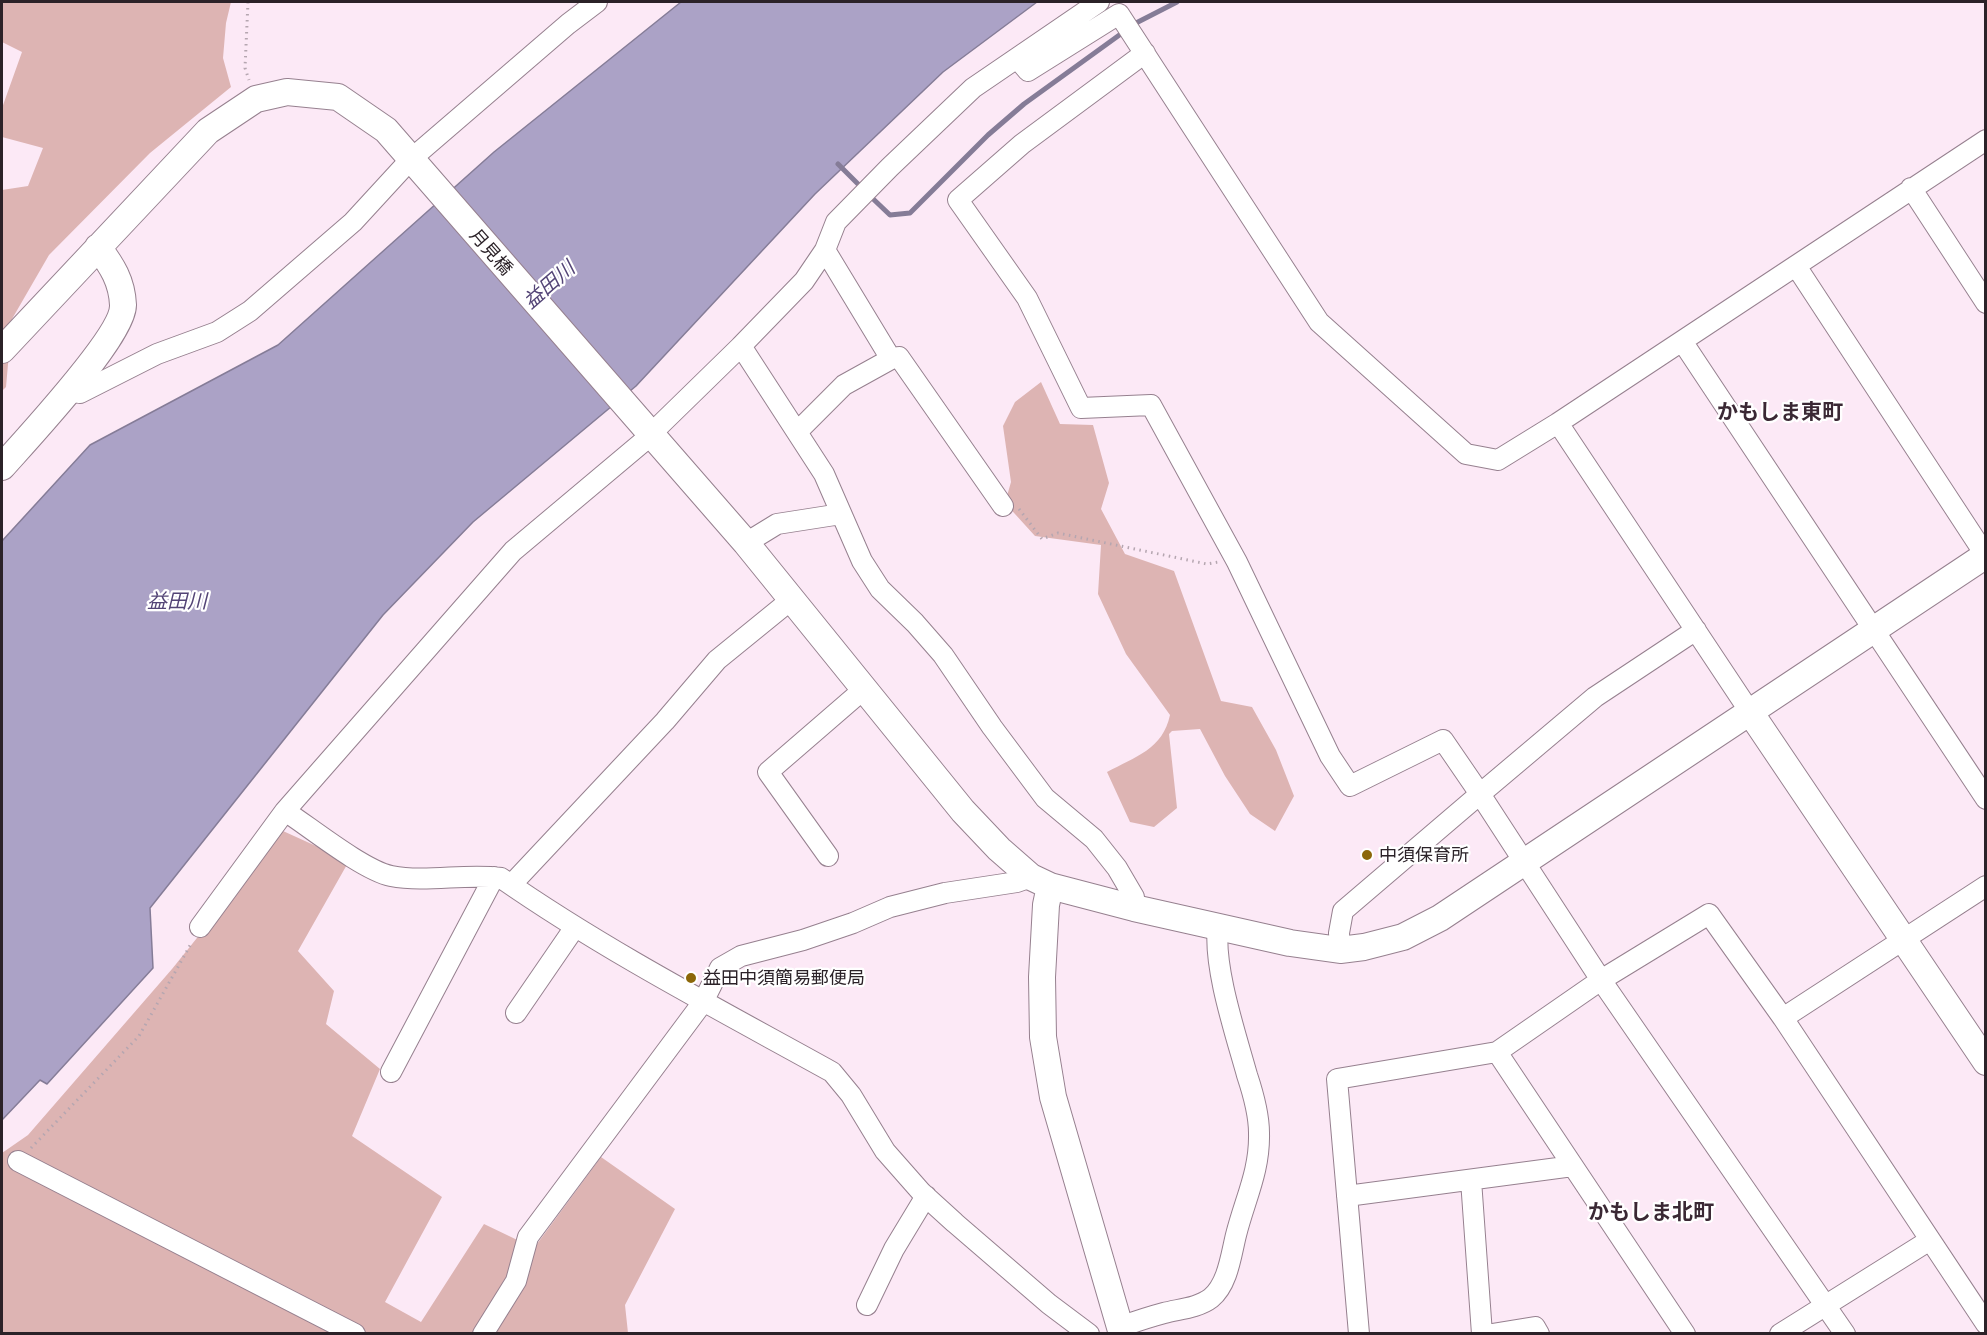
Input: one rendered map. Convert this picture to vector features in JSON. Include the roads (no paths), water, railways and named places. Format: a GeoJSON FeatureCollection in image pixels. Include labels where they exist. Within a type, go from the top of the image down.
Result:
{"type":"FeatureCollection","features":[{"type":"Feature","properties":{"kind":"street"},"geometry":{"type":"LineString","coordinates":[[68,391],[80,393],[157,354],[217,332],[250,311],[353,222],[568,24],[597,2]]}},
{"type":"Feature","properties":{"kind":"street"},"geometry":{"type":"LineString","coordinates":[[659,426],[804,281],[825,250],[836,222],[890,167],[973,88],[1099,2]]}},
{"type":"Feature","properties":{"kind":"street"},"geometry":{"type":"LineString","coordinates":[[1017,58],[1028,71],[1119,14],[1319,322],[1466,454],[1498,460],[1558,423],[1986,140]]}},
{"type":"Feature","properties":{"kind":"street"},"geometry":{"type":"LineString","coordinates":[[1145,53],[1022,144],[958,200],[1027,298],[1081,408],[1151,405],[1234,558],[1330,756],[1350,786],[1443,740],[1601,980],[1827,1304],[1845,1334]]}},
{"type":"Feature","properties":{"kind":"street","name":"月見橋"},"geometry":{"type":"LineString","coordinates":[[98,247],[208,131],[256,99],[287,92],[338,97],[386,130],[746,543],[963,811],[999,849],[1041,881]]}},
{"type":"Feature","properties":{"kind":"street"},"geometry":{"type":"LineString","coordinates":[[1911,188],[1986,303]]}},
{"type":"Feature","properties":{"kind":"street"},"geometry":{"type":"LineString","coordinates":[[2,350],[98,247],[118,275],[123,308],[113,333],[68,391],[2,467]]}},
{"type":"Feature","properties":{"kind":"street"},"geometry":{"type":"LineString","coordinates":[[825,250],[891,358]]}},
{"type":"Feature","properties":{"kind":"street"},"geometry":{"type":"LineString","coordinates":[[483,1334],[516,1281],[528,1237],[703,1002],[720,968],[741,956],[803,940],[890,907],[945,893],[1017,882],[1041,881],[1134,908],[1290,943],[1340,950],[1364,947],[1403,937],[1440,918],[1985,556],[1796,266]]}},
{"type":"Feature","properties":{"kind":"street"},"geometry":{"type":"LineString","coordinates":[[1682,341],[1986,799]]}},
{"type":"Feature","properties":{"kind":"street"},"geometry":{"type":"LineString","coordinates":[[741,346],[824,474],[862,561],[880,589],[943,655],[992,727],[1045,798],[1094,839],[1117,868],[1134,897],[1134,908]]}},
{"type":"Feature","properties":{"kind":"street"},"geometry":{"type":"LineString","coordinates":[[797,432],[844,385],[891,358],[899,357],[1002,506]]}},
{"type":"Feature","properties":{"kind":"street"},"geometry":{"type":"LineString","coordinates":[[1558,423],[1986,1062]]}},
{"type":"Feature","properties":{"kind":"street"},"geometry":{"type":"LineString","coordinates":[[201,927],[285,811],[513,551],[644,441]]}},
{"type":"Feature","properties":{"kind":"street"},"geometry":{"type":"LineString","coordinates":[[746,543],[777,524],[842,514]]}},
{"type":"Feature","properties":{"kind":"street"},"geometry":{"type":"LineString","coordinates":[[391,1072],[503,881],[665,721],[717,660],[792,599]]}},
{"type":"Feature","properties":{"kind":"street"},"geometry":{"type":"LineString","coordinates":[[1340,950],[1339,933],[1343,911],[1595,697],[1696,630]]}},
{"type":"Feature","properties":{"kind":"street"},"geometry":{"type":"LineString","coordinates":[[828,856],[768,772],[864,689]]}},
{"type":"Feature","properties":{"kind":"street"},"geometry":{"type":"LineString","coordinates":[[285,811],[361,862],[389,875],[503,881],[646,971],[832,1072],[851,1095],[885,1151],[926,1196],[1049,1304],[1089,1334]]}},
{"type":"Feature","properties":{"kind":"street"},"geometry":{"type":"LineString","coordinates":[[1041,881],[1046,905],[1042,977],[1043,1037],[1053,1097],[1121,1330],[1166,1312],[1198,1305],[1219,1289],[1229,1264],[1236,1232],[1255,1175],[1259,1132],[1256,1106],[1220,967],[1218,927]]}},
{"type":"Feature","properties":{"kind":"street"},"geometry":{"type":"LineString","coordinates":[[1783,1018],[1986,886]]}},
{"type":"Feature","properties":{"kind":"street"},"geometry":{"type":"LineString","coordinates":[[1359,1334],[1337,1079],[1497,1052],[1601,980],[1709,914],[1783,1018],[1930,1240],[1980,1302],[1986,1324]]}},
{"type":"Feature","properties":{"kind":"street"},"geometry":{"type":"LineString","coordinates":[[516,1013],[575,927]]}},
{"type":"Feature","properties":{"kind":"street"},"geometry":{"type":"LineString","coordinates":[[1497,1052],[1685,1334]]}},
{"type":"Feature","properties":{"kind":"street"},"geometry":{"type":"LineString","coordinates":[[18,1161],[355,1334]]}},
{"type":"Feature","properties":{"kind":"street"},"geometry":{"type":"LineString","coordinates":[[1347,1196],[1573,1166]]}},
{"type":"Feature","properties":{"kind":"street"},"geometry":{"type":"LineString","coordinates":[[1471,1180],[1482,1334]]}},
{"type":"Feature","properties":{"kind":"street"},"geometry":{"type":"LineString","coordinates":[[867,1305],[894,1249],[926,1196]]}},
{"type":"Feature","properties":{"kind":"street"},"geometry":{"type":"LineString","coordinates":[[1780,1334],[1930,1240]]}},
{"type":"Feature","properties":{"kind":"street"},"geometry":{"type":"LineString","coordinates":[[1492,1334],[1534,1328],[1539,1334]]}},
{"type":"Feature","properties":{"kind":"water","name":"益田川"},"geometry":{"type":"Polygon","coordinates":[[[681,2],[1037,2],[943,72],[815,194],[636,386],[473,522],[383,615],[150,908],[153,968],[47,1084],[40,1080],[2,1120],[2,541],[90,445],[278,345],[494,152],[681,2]]]}},
{"type":"Feature","properties":{"kind":"waterway"},"geometry":{"type":"LineString","coordinates":[[869,195],[890,215],[910,213],[988,135],[1024,104],[1136,23],[1177,2]]}},
{"type":"Feature","properties":{"kind":"waterway"},"geometry":{"type":"LineString","coordinates":[[838,164],[863,189]]}},
{"type":"Feature","properties":{"kind":"place","name":"中須保育所"},"geometry":{"type":"Point","coordinates":[1367,855]}},
{"type":"Feature","properties":{"kind":"place","name":"益田中須簡易郵便局"},"geometry":{"type":"Point","coordinates":[691,978]}},
{"type":"Feature","properties":{"kind":"district","name":"かもしま東町"},"geometry":{"type":"Point","coordinates":[1780,412]}},
{"type":"Feature","properties":{"kind":"district","name":"かもしま北町"},"geometry":{"type":"Point","coordinates":[1651,1212]}}]}
